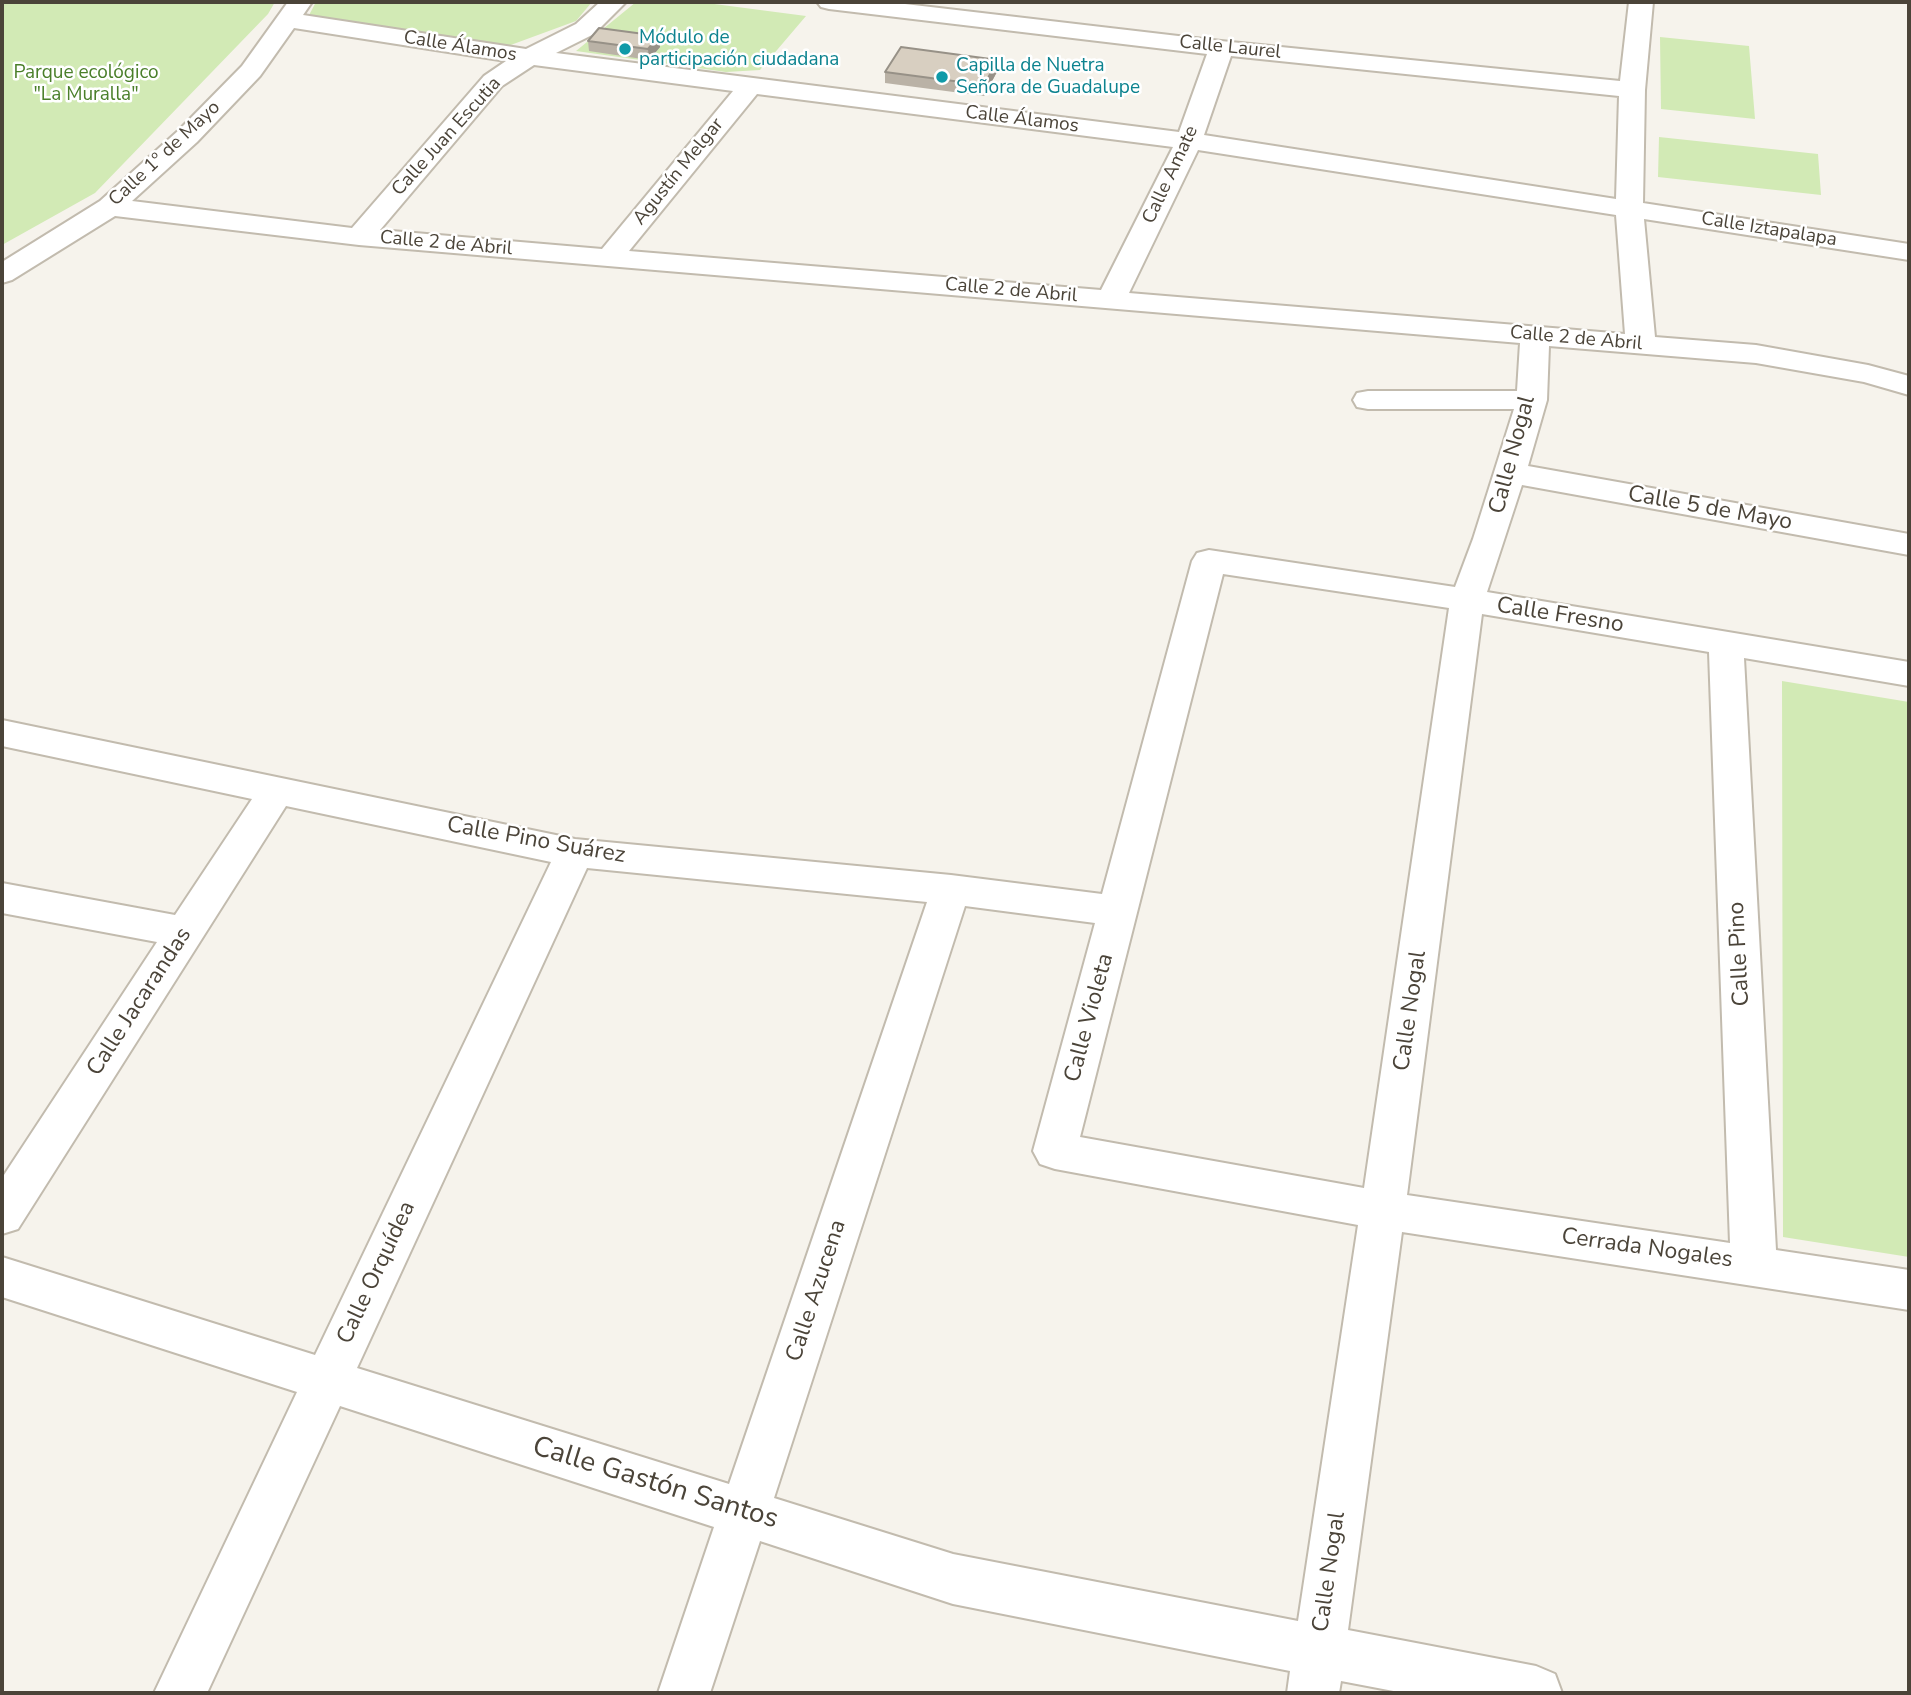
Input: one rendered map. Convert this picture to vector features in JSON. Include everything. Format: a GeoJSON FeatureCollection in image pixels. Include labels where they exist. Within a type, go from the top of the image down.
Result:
{"type":"FeatureCollection","features":[{"type":"Feature","properties":{"kind":"street","name":"Calle Juan Escutia"},"geometry":{"type":"LineString","coordinates":[[359,237],[493,81],[529,58],[585,29],[614,2]]}},
{"type":"Feature","properties":{"kind":"street","name":"Calle Laurel"},"geometry":{"type":"LineString","coordinates":[[829,2],[1221,48],[1632,90]]}},
{"type":"Feature","properties":{"kind":"street"},"geometry":{"type":"LineString","coordinates":[[1641,2],[1632,90],[1629,208],[1641,345]]}},
{"type":"Feature","properties":{"kind":"street","name":"Calle Álamos"},"geometry":{"type":"LineString","coordinates":[[295,11],[529,58],[1189,141],[1629,208]]}},
{"type":"Feature","properties":{"kind":"street","name":"Calle 1º de Mayo"},"geometry":{"type":"LineString","coordinates":[[2,274],[110,207],[188,136],[251,71],[295,11]]}},
{"type":"Feature","properties":{"kind":"street","name":"Calle Amate"},"geometry":{"type":"LineString","coordinates":[[1111,299],[1189,141],[1221,48]]}},
{"type":"Feature","properties":{"kind":"street","name":"Agustín Melgar"},"geometry":{"type":"LineString","coordinates":[[609,258],[750,86]]}},
{"type":"Feature","properties":{"kind":"street","name":"Calle 2 de Abril"},"geometry":{"type":"LineString","coordinates":[[110,207],[359,237],[1756,354],[1868,374],[1909,386]]}},
{"type":"Feature","properties":{"kind":"street","name":"Calle Iztapalapa"},"geometry":{"type":"LineString","coordinates":[[1629,208],[1909,252]]}},
{"type":"Feature","properties":{"kind":"street","name":"Calle Nogal"},"geometry":{"type":"LineString","coordinates":[[1316,1672],[1467,600],[1490,539],[1532,400],[1535,336]]}},
{"type":"Feature","properties":{"kind":"street"},"geometry":{"type":"LineString","coordinates":[[1368,400],[1532,400]]}},
{"type":"Feature","properties":{"kind":"street","name":"Calle 5 de Mayo"},"geometry":{"type":"LineString","coordinates":[[1510,473],[1909,545]]}},
{"type":"Feature","properties":{"kind":"street","name":"Calle Fresno"},"geometry":{"type":"LineString","coordinates":[[1209,561],[1467,600],[1909,674]]}},
{"type":"Feature","properties":{"kind":"street","name":"Calle Violeta"},"geometry":{"type":"LineString","coordinates":[[1209,561],[1055,1151],[1383,1210]]}},
{"type":"Feature","properties":{"kind":"street","name":"Calle Pino"},"geometry":{"type":"LineString","coordinates":[[1726,643],[1754,1264]]}},
{"type":"Feature","properties":{"kind":"street","name":"Calle Pino Suárez"},"geometry":{"type":"LineString","coordinates":[[2,733],[575,853],[951,890],[1118,911]]}},
{"type":"Feature","properties":{"kind":"street","name":"Calle Jacarandas"},"geometry":{"type":"LineString","coordinates":[[2,1215],[278,789]]}},
{"type":"Feature","properties":{"kind":"street","name":"Calle Orquídea"},"geometry":{"type":"LineString","coordinates":[[180,1693],[575,853]]}},
{"type":"Feature","properties":{"kind":"street","name":"Calle Azucena"},"geometry":{"type":"LineString","coordinates":[[684,1693],[951,890]]}},
{"type":"Feature","properties":{"kind":"street"},"geometry":{"type":"LineString","coordinates":[[2,898],[185,932]]}},
{"type":"Feature","properties":{"kind":"street","name":"Cerrada Nogales"},"geometry":{"type":"LineString","coordinates":[[1383,1210],[1754,1264],[1909,1290]]}},
{"type":"Feature","properties":{"kind":"street","name":"Calle Gastón Santos"},"geometry":{"type":"LineString","coordinates":[[2,1277],[953,1579],[1316,1672],[1536,1693]]}},
{"type":"Feature","properties":{"kind":"green space","name":"Parque ecológico \"La Muralla\""},"geometry":{"type":"Polygon","coordinates":[[[2,2],[275,2],[268,14],[95,193],[2,245],[2,2]]]}},
{"type":"Feature","properties":{"kind":"green space"},"geometry":{"type":"Polygon","coordinates":[[[316,2],[592,2],[576,21],[508,46],[308,17],[316,2]]]}},
{"type":"Feature","properties":{"kind":"green space"},"geometry":{"type":"Polygon","coordinates":[[[636,2],[699,2],[806,16],[760,70],[726,72],[576,51],[636,2]]]}},
{"type":"Feature","properties":{"kind":"green space"},"geometry":{"type":"Polygon","coordinates":[[[1660,37],[1749,46],[1755,119],[1661,109],[1660,37]]]}},
{"type":"Feature","properties":{"kind":"green space"},"geometry":{"type":"Polygon","coordinates":[[[1659,137],[1818,154],[1821,195],[1658,177],[1659,137]]]}},
{"type":"Feature","properties":{"kind":"green space"},"geometry":{"type":"Polygon","coordinates":[[[1782,681],[1909,702],[1909,1257],[1783,1237],[1782,681]]]}},
{"type":"Feature","properties":{"kind":"building"},"geometry":{"type":"Polygon","coordinates":[[[599,28],[659,36],[648,49],[588,41],[599,28]]]}},
{"type":"Feature","properties":{"kind":"building"},"geometry":{"type":"Polygon","coordinates":[[[901,47],[998,60],[984,85],[885,72],[901,47]]]}},
{"type":"Feature","properties":{"kind":"place","name":"Módulo de participación ciudadana"},"geometry":{"type":"Point","coordinates":[625,49]}},
{"type":"Feature","properties":{"kind":"place","name":"Capilla de Nuetra Señora de Guadalupe"},"geometry":{"type":"Point","coordinates":[942,77]}}]}
